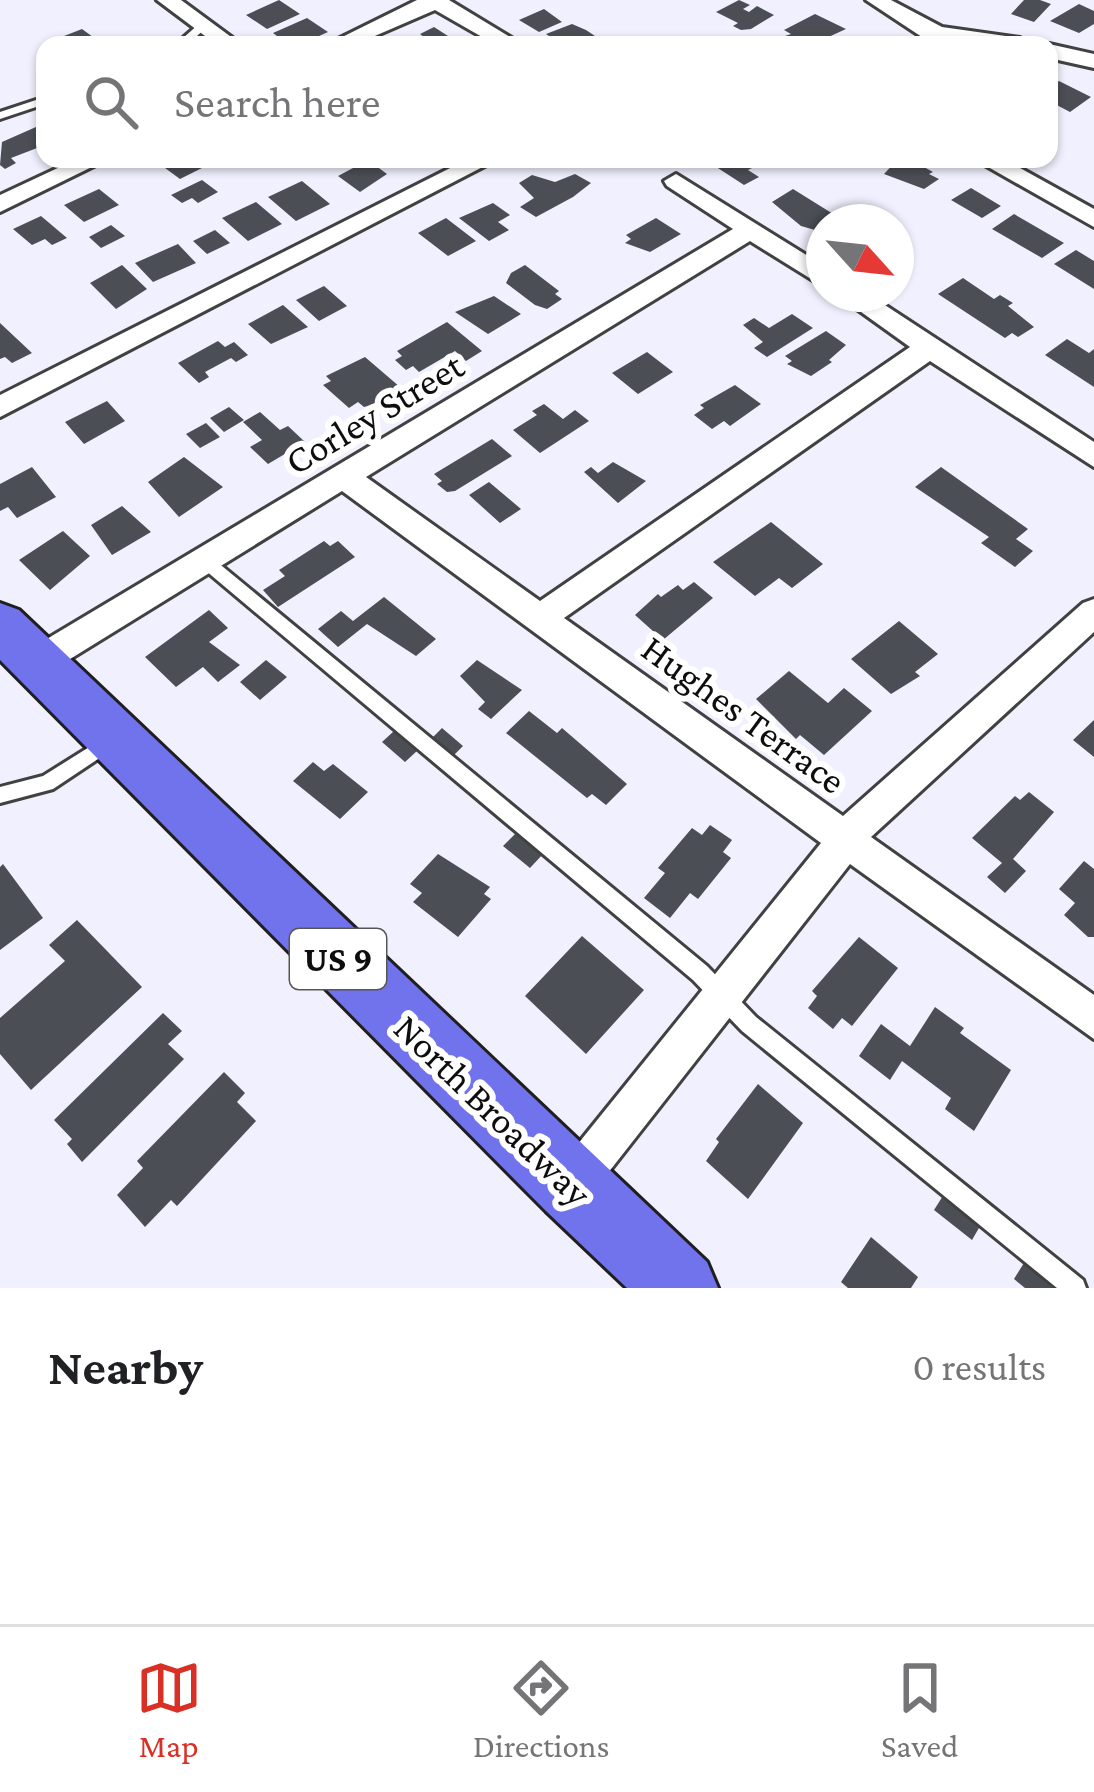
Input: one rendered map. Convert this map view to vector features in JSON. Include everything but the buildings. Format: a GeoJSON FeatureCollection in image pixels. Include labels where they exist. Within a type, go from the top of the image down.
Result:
{"type":"FeatureCollection","features":[{"type":"Feature","properties":{"kind":"main road","name":"North Broadway"},"geometry":{"type":"LineString","coordinates":[[18,644],[681,1288]]}},
{"type":"Feature","properties":{"kind":"street"},"geometry":{"type":"LineString","coordinates":[[167,0],[218,36]]}},
{"type":"Feature","properties":{"kind":"street"},"geometry":{"type":"LineString","coordinates":[[876,0],[936,36]]}},
{"type":"Feature","properties":{"kind":"street"},"geometry":{"type":"LineString","coordinates":[[355,36],[423,2],[452,7],[498,36]]}},
{"type":"Feature","properties":{"kind":"street"},"geometry":{"type":"LineString","coordinates":[[1058,53],[1094,61]]}},
{"type":"Feature","properties":{"kind":"street"},"geometry":{"type":"LineString","coordinates":[[0,204],[77,168]]}},
{"type":"Feature","properties":{"kind":"street"},"geometry":{"type":"LineString","coordinates":[[0,406],[467,168]]}},
{"type":"Feature","properties":{"kind":"street"},"geometry":{"type":"LineString","coordinates":[[1003,168],[1094,220]]}},
{"type":"Feature","properties":{"kind":"street"},"geometry":{"type":"LineString","coordinates":[[1018,176],[1027,168]]}},
{"type":"Feature","properties":{"kind":"street"},"geometry":{"type":"LineString","coordinates":[[676,181],[806,266]]}},
{"type":"Feature","properties":{"kind":"street","name":"Corley Street"},"geometry":{"type":"LineString","coordinates":[[18,644],[205,561],[750,230]]}},
{"type":"Feature","properties":{"kind":"street"},"geometry":{"type":"LineString","coordinates":[[877,312],[1094,456]]}},
{"type":"Feature","properties":{"kind":"street"},"geometry":{"type":"LineString","coordinates":[[540,618],[930,347]]}},
{"type":"Feature","properties":{"kind":"street","name":"Hughes Terrace"},"geometry":{"type":"LineString","coordinates":[[344,477],[1094,1019]]}},
{"type":"Feature","properties":{"kind":"street"},"geometry":{"type":"LineString","coordinates":[[571,1186],[864,818],[1094,612]]}},
{"type":"Feature","properties":{"kind":"lane"},"geometry":{"type":"LineString","coordinates":[[191,36],[203,26]]}},
{"type":"Feature","properties":{"kind":"lane"},"geometry":{"type":"LineString","coordinates":[[0,116],[36,103]]}},
{"type":"Feature","properties":{"kind":"lane"},"geometry":{"type":"LineString","coordinates":[[205,561],[510,812],[749,1024],[1076,1288]]}},
{"type":"Feature","properties":{"kind":"lane"},"geometry":{"type":"LineString","coordinates":[[0,795],[47,783],[115,738]]}}]}
